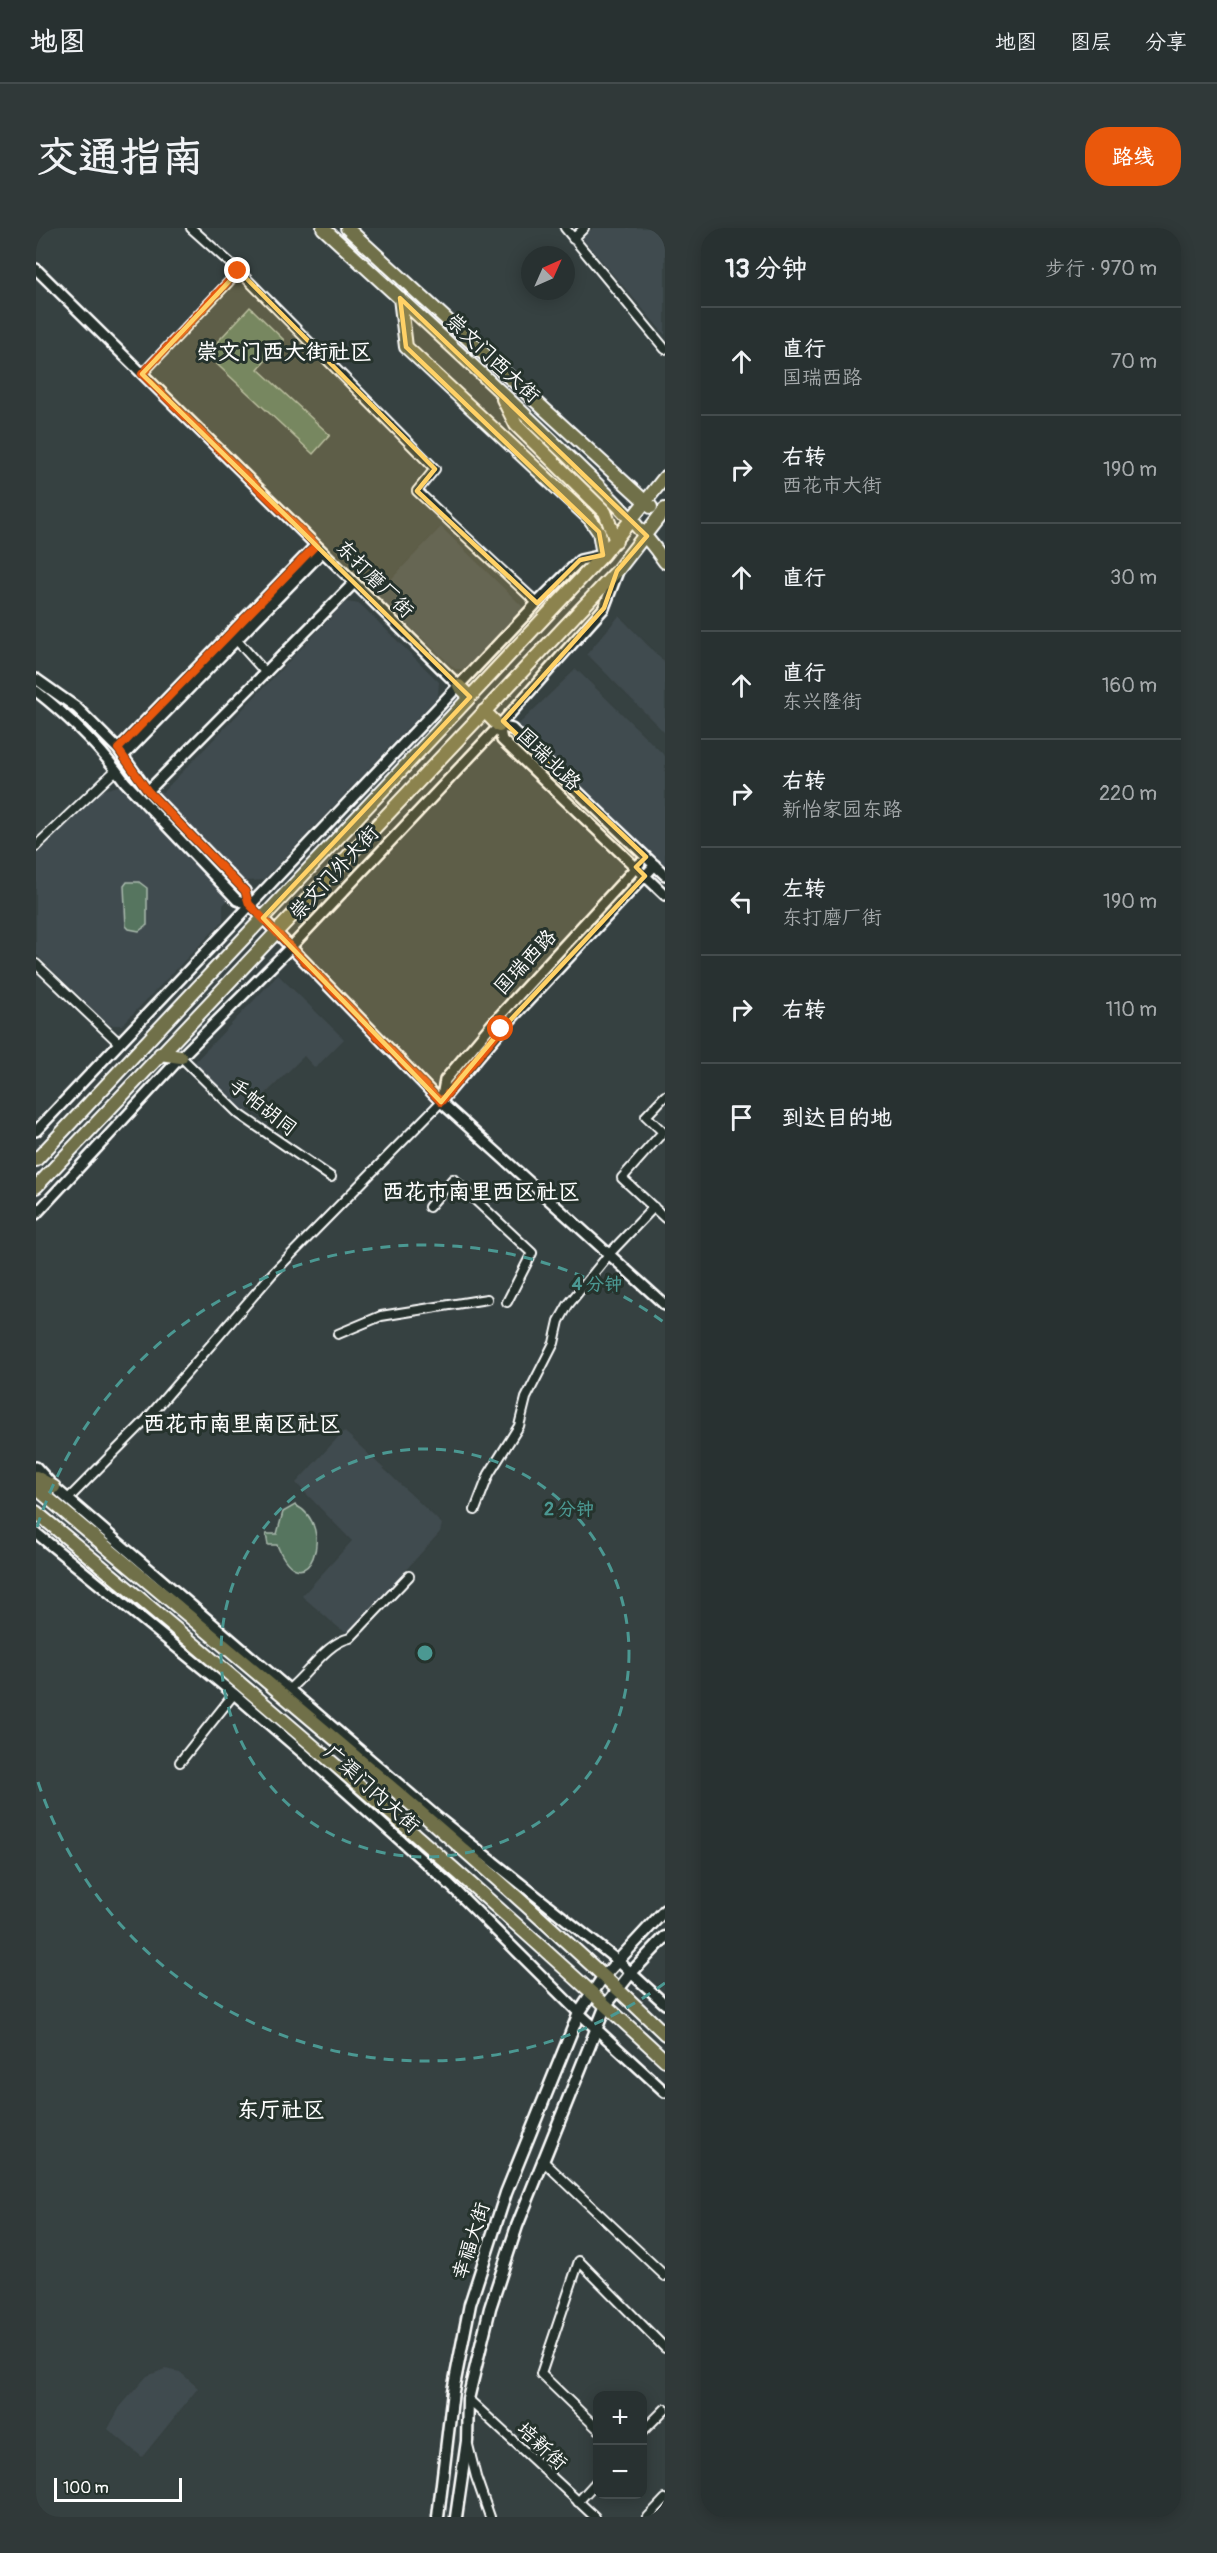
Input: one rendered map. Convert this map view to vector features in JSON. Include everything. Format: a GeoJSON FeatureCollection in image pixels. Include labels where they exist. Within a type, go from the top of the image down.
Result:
{"type":"FeatureCollection","features":[{"type":"Feature","properties":{"kind":"main road","name":"崇文门西大街"},"geometry":{"type":"LineString","coordinates":[[323,228],[496,387],[633,520],[665,562]]}},
{"type":"Feature","properties":{"kind":"main road","name":"崇文门西大街"},"geometry":{"type":"LineString","coordinates":[[347,228],[664,516]]}},
{"type":"Feature","properties":{"kind":"main road"},"geometry":{"type":"LineString","coordinates":[[400,298],[406,347],[590,519],[599,532],[603,555]]}},
{"type":"Feature","properties":{"kind":"main road"},"geometry":{"type":"LineString","coordinates":[[496,387],[516,425],[604,512],[616,541]]}},
{"type":"Feature","properties":{"kind":"main road","name":"崇文门外大街"},"geometry":{"type":"LineString","coordinates":[[36,1160],[616,541],[665,477]]}},
{"type":"Feature","properties":{"kind":"main road","name":"崇文门外大街"},"geometry":{"type":"LineString","coordinates":[[36,1187],[617,571],[664,516]]}},
{"type":"Feature","properties":{"kind":"main road"},"geometry":{"type":"LineString","coordinates":[[459,686],[470,697]]}},
{"type":"Feature","properties":{"kind":"main road"},"geometry":{"type":"LineString","coordinates":[[484,711],[499,726]]}},
{"type":"Feature","properties":{"kind":"main road"},"geometry":{"type":"LineString","coordinates":[[160,1054],[181,1058]]}},
{"type":"Feature","properties":{"kind":"main road"},"geometry":{"type":"LineString","coordinates":[[36,1477],[54,1486]]}},
{"type":"Feature","properties":{"kind":"main road","name":"广渠门内大街"},"geometry":{"type":"LineString","coordinates":[[36,1488],[433,1825],[618,1989],[665,2034]]}},
{"type":"Feature","properties":{"kind":"main road","name":"广渠门内大街"},"geometry":{"type":"LineString","coordinates":[[36,1512],[202,1651],[510,1917],[665,2060]]}},
{"type":"Feature","properties":{"kind":"main road","name":"幸福大街"},"geometry":{"type":"LineString","coordinates":[[438,2517],[453,2391],[470,2304],[506,2193],[579,2013],[603,1977],[665,1910]]}},
{"type":"Feature","properties":{"kind":"main road","name":"幸福大街"},"geometry":{"type":"LineString","coordinates":[[456,2517],[467,2440],[468,2399],[490,2308],[542,2160],[606,2005],[631,1973],[665,1937]]}},
{"type":"Feature","properties":{"kind":"street"},"geometry":{"type":"LineString","coordinates":[[191,228],[238,271],[435,469],[417,491],[537,603]]}},
{"type":"Feature","properties":{"kind":"street"},"geometry":{"type":"LineString","coordinates":[[361,228],[363,242]]}},
{"type":"Feature","properties":{"kind":"street"},"geometry":{"type":"LineString","coordinates":[[565,228],[665,349]]}},
{"type":"Feature","properties":{"kind":"street"},"geometry":{"type":"LineString","coordinates":[[573,239],[584,228]]}},
{"type":"Feature","properties":{"kind":"street","name":"东打磨厂街"},"geometry":{"type":"LineString","coordinates":[[36,269],[459,686]]}},
{"type":"Feature","properties":{"kind":"street"},"geometry":{"type":"LineString","coordinates":[[142,374],[238,271]]}},
{"type":"Feature","properties":{"kind":"street"},"geometry":{"type":"LineString","coordinates":[[121,752],[319,549]]}},
{"type":"Feature","properties":{"kind":"street","name":"崇文门外大街"},"geometry":{"type":"LineString","coordinates":[[36,1131],[537,603],[580,560],[603,555]]}},
{"type":"Feature","properties":{"kind":"street","name":"崇文门外大街"},"geometry":{"type":"LineString","coordinates":[[36,1214],[181,1058],[291,948],[499,726],[604,608],[617,571]]}},
{"type":"Feature","properties":{"kind":"street"},"geometry":{"type":"LineString","coordinates":[[148,791],[354,583]]}},
{"type":"Feature","properties":{"kind":"street"},"geometry":{"type":"LineString","coordinates":[[233,637],[266,673]]}},
{"type":"Feature","properties":{"kind":"street"},"geometry":{"type":"LineString","coordinates":[[36,679],[77,708],[121,752],[148,791],[245,891],[249,904]]}},
{"type":"Feature","properties":{"kind":"street"},"geometry":{"type":"LineString","coordinates":[[36,692],[66,716],[237,900],[249,904],[441,1102],[665,1305]]}},
{"type":"Feature","properties":{"kind":"street","name":"国瑞北路"},"geometry":{"type":"LineString","coordinates":[[665,875],[512,729],[499,726],[502,740],[665,895]]}},
{"type":"Feature","properties":{"kind":"street"},"geometry":{"type":"LineString","coordinates":[[36,846],[116,770]]}},
{"type":"Feature","properties":{"kind":"street","name":"国瑞西路"},"geometry":{"type":"LineString","coordinates":[[441,1102],[446,1080],[492,1024],[646,857]]}},
{"type":"Feature","properties":{"kind":"street","name":"国瑞西路"},"geometry":{"type":"LineString","coordinates":[[441,1102],[501,1029],[654,865]]}},
{"type":"Feature","properties":{"kind":"street"},"geometry":{"type":"LineString","coordinates":[[36,964],[119,1043]]}},
{"type":"Feature","properties":{"kind":"street","name":"手帕胡同"},"geometry":{"type":"LineString","coordinates":[[181,1058],[239,1114],[331,1177]]}},
{"type":"Feature","properties":{"kind":"street"},"geometry":{"type":"LineString","coordinates":[[665,1096],[646,1116],[663,1132],[622,1178],[665,1218]]}},
{"type":"Feature","properties":{"kind":"street"},"geometry":{"type":"LineString","coordinates":[[69,1498],[146,1420],[273,1273],[441,1102]]}},
{"type":"Feature","properties":{"kind":"street"},"geometry":{"type":"LineString","coordinates":[[429,1207],[453,1179],[532,1252],[507,1302]]}},
{"type":"Feature","properties":{"kind":"street"},"geometry":{"type":"LineString","coordinates":[[475,1510],[489,1474],[519,1426],[526,1398],[554,1343],[559,1321],[568,1305],[610,1253],[654,1207]]}},
{"type":"Feature","properties":{"kind":"street"},"geometry":{"type":"LineString","coordinates":[[338,1334],[381,1316],[487,1299]]}},
{"type":"Feature","properties":{"kind":"street","name":"广渠门内大街"},"geometry":{"type":"LineString","coordinates":[[36,1467],[54,1486],[437,1817],[618,1961],[665,2004]]}},
{"type":"Feature","properties":{"kind":"street","name":"广渠门内大街"},"geometry":{"type":"LineString","coordinates":[[36,1533],[234,1694],[448,1883],[579,2013],[665,2092]]}},
{"type":"Feature","properties":{"kind":"street"},"geometry":{"type":"LineString","coordinates":[[289,1689],[303,1678],[338,1641],[350,1638],[409,1576]]}},
{"type":"Feature","properties":{"kind":"street"},"geometry":{"type":"LineString","coordinates":[[180,1762],[234,1694]]}},
{"type":"Feature","properties":{"kind":"street"},"geometry":{"type":"LineString","coordinates":[[542,2160],[665,2276]]}},
{"type":"Feature","properties":{"kind":"street"},"geometry":{"type":"LineString","coordinates":[[593,2425],[542,2374],[579,2261],[665,2348]]}},
{"type":"Feature","properties":{"kind":"street","name":"培新街"},"geometry":{"type":"LineString","coordinates":[[468,2399],[595,2517]]}},
{"type":"Feature","properties":{"kind":"street"},"geometry":{"type":"LineString","coordinates":[[647,2427],[665,2409]]}},
{"type":"Feature","properties":{"kind":"street"},"geometry":{"type":"LineString","coordinates":[[467,2440],[490,2517]]}},
{"type":"Feature","properties":{"kind":"street"},"geometry":{"type":"LineString","coordinates":[[578,2502],[593,2485]]}},
{"type":"Feature","properties":{"kind":"street"},"geometry":{"type":"LineString","coordinates":[[648,2517],[665,2499]]}},
{"type":"Feature","properties":{"kind":"highlighted area"},"geometry":{"type":"Polygon","coordinates":[[[239,271],[435,469],[417,491],[537,603],[580,560],[603,555],[599,532],[406,347],[400,298],[647,536],[617,571],[604,608],[503,721],[646,857],[636,867],[645,876],[502,1029],[441,1102],[263,918],[470,697],[142,374],[239,271]]]}},
{"type":"Feature","properties":{"kind":"shaded area"},"geometry":{"type":"Polygon","coordinates":[[[593,228],[665,228],[665,335],[582,238],[593,228]]]}},
{"type":"Feature","properties":{"kind":"shaded area"},"geometry":{"type":"Polygon","coordinates":[[[441,527],[523,607],[467,669],[455,669],[376,595],[441,527]]]}},
{"type":"Feature","properties":{"kind":"shaded area"},"geometry":{"type":"Polygon","coordinates":[[[346,602],[360,604],[439,682],[438,696],[263,880],[246,881],[223,905],[223,921],[122,1025],[109,1025],[36,954],[36,851],[100,791],[118,786],[163,792],[346,602]]]}},
{"type":"Feature","properties":{"kind":"shaded area"},"geometry":{"type":"Polygon","coordinates":[[[619,616],[665,663],[665,733],[587,654],[619,616]]]}},
{"type":"Feature","properties":{"kind":"shaded area"},"geometry":{"type":"Polygon","coordinates":[[[576,669],[665,756],[665,866],[518,725],[576,669]]]}},
{"type":"Feature","properties":{"kind":"shaded area"},"geometry":{"type":"Polygon","coordinates":[[[278,975],[344,1039],[315,1068],[304,1056],[246,1113],[192,1065],[278,975]]]}},
{"type":"Feature","properties":{"kind":"shaded area"},"geometry":{"type":"Polygon","coordinates":[[[344,1431],[442,1524],[440,1532],[349,1633],[339,1628],[302,1596],[352,1541],[296,1483],[344,1431]]]}},
{"type":"Feature","properties":{"kind":"shaded area"},"geometry":{"type":"Polygon","coordinates":[[[165,2369],[180,2372],[198,2388],[142,2457],[108,2429],[120,2407],[147,2376],[165,2369]]]}},
{"type":"Feature","properties":{"kind":"green space"},"geometry":{"type":"Polygon","coordinates":[[[250,307],[284,340],[258,369],[330,435],[313,454],[206,354],[250,307]]]}},
{"type":"Feature","properties":{"kind":"green space"},"geometry":{"type":"Polygon","coordinates":[[[127,882],[139,882],[147,888],[147,925],[139,931],[126,926],[124,886],[127,882]]]}},
{"type":"Feature","properties":{"kind":"green space"},"geometry":{"type":"Polygon","coordinates":[[[295,1505],[308,1515],[315,1529],[316,1544],[313,1558],[307,1567],[298,1570],[288,1563],[277,1545],[268,1545],[266,1534],[277,1534],[283,1512],[295,1505]]]}},
{"type":"Feature","properties":{"kind":"district","name":"崇文门西大街社区"},"geometry":{"type":"Point","coordinates":[284,352]}},
{"type":"Feature","properties":{"kind":"district","name":"西花市南里西区社区"},"geometry":{"type":"Point","coordinates":[481,1192]}},
{"type":"Feature","properties":{"kind":"district","name":"西花市南里南区社区"},"geometry":{"type":"Point","coordinates":[242,1424]}},
{"type":"Feature","properties":{"kind":"district","name":"东厅社区"},"geometry":{"type":"Point","coordinates":[281,2110]}},
{"type":"Feature","properties":{"kind":"route"},"geometry":{"type":"LineString","coordinates":[[238,271],[142,374],[316,545],[118,749],[148,791],[245,891],[249,904],[441,1102],[501,1029]]}}]}
